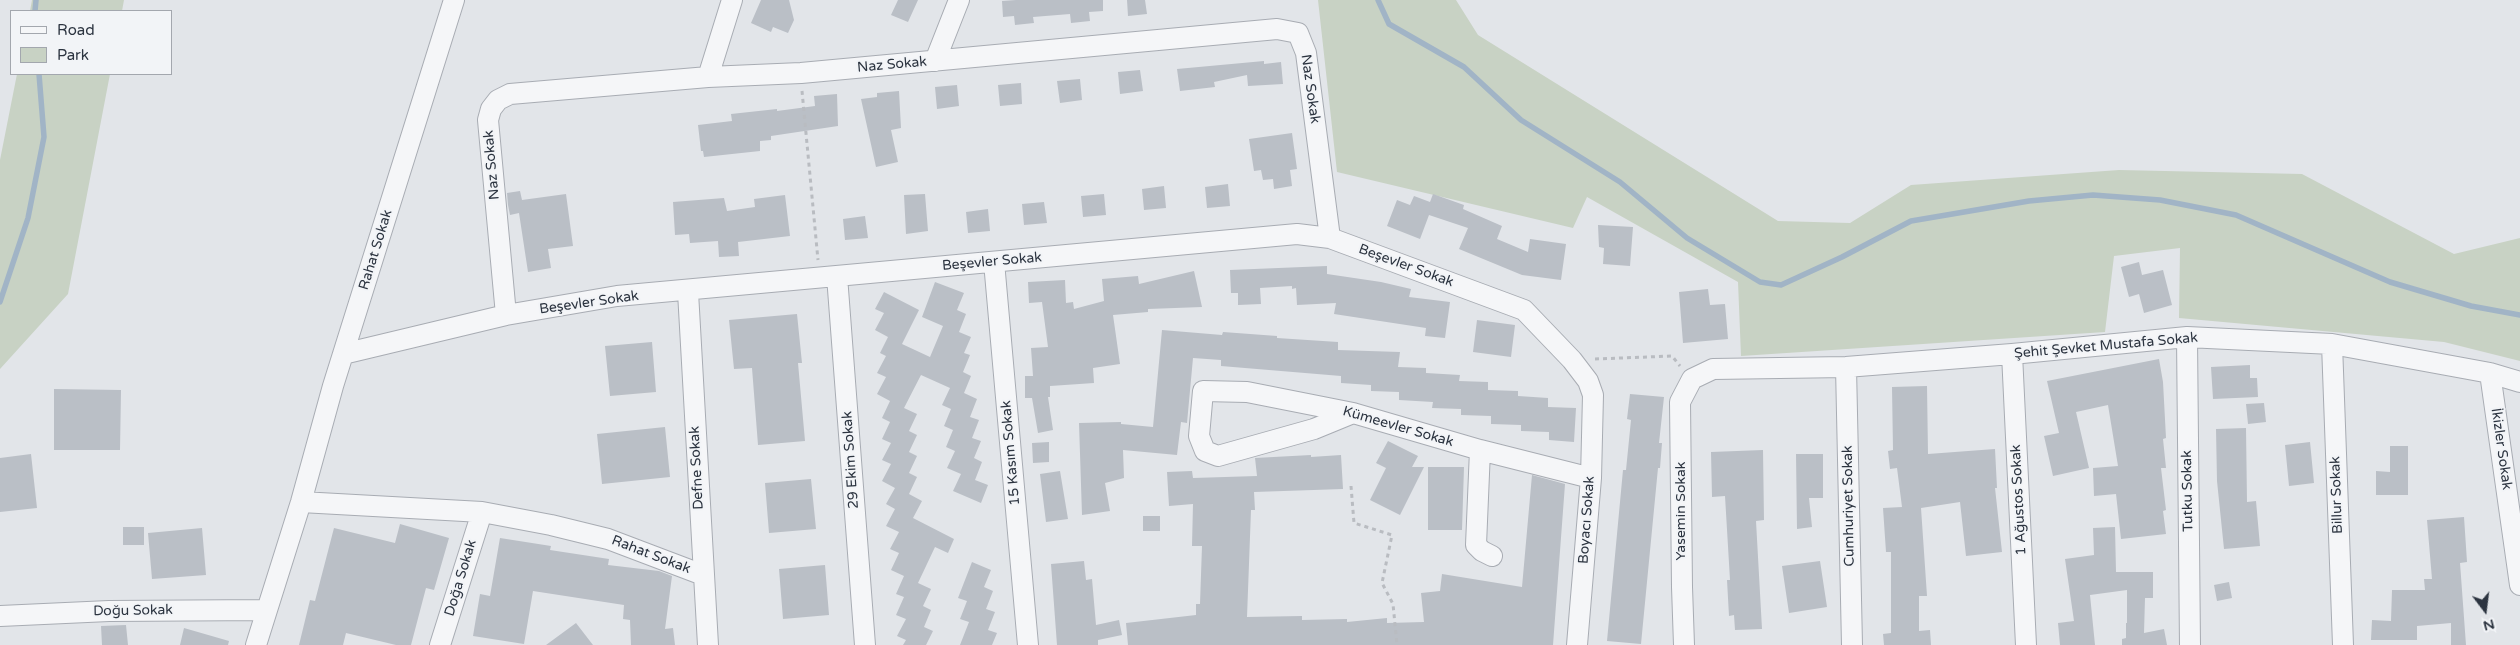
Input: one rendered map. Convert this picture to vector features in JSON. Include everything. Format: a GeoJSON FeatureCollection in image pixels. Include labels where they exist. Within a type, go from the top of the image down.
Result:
{"type":"FeatureCollection","features":[{"type":"Feature","properties":{"kind":"street","name":"Rahat Sokak"},"geometry":{"type":"LineString","coordinates":[[256,645],[301,502],[343,354],[454,0]]}},
{"type":"Feature","properties":{"kind":"street"},"geometry":{"type":"LineString","coordinates":[[708,77],[732,0]]}},
{"type":"Feature","properties":{"kind":"street"},"geometry":{"type":"LineString","coordinates":[[935,61],[959,0]]}},
{"type":"Feature","properties":{"kind":"street","name":"Naz Sokak"},"geometry":{"type":"LineString","coordinates":[[506,316],[488,131],[491,109],[498,100],[510,94],[708,77],[801,73],[1277,29],[1298,33],[1306,53],[1330,238]]}},
{"type":"Feature","properties":{"kind":"street","name":"Beşevler Sokak"},"geometry":{"type":"LineString","coordinates":[[343,354],[506,316],[618,296],[688,292],[828,277],[1297,234],[1330,238],[1516,306],[1530,315],[1572,360],[1588,382],[1593,395]]}},
{"type":"Feature","properties":{"kind":"street","name":"15 Kasım Sokak"},"geometry":{"type":"LineString","coordinates":[[994,262],[1028,645]]}},
{"type":"Feature","properties":{"kind":"street","name":"29 Ekim Sokak"},"geometry":{"type":"LineString","coordinates":[[828,277],[865,645]]}},
{"type":"Feature","properties":{"kind":"street","name":"Defne Sokak"},"geometry":{"type":"LineString","coordinates":[[688,292],[708,645]]}},
{"type":"Feature","properties":{"kind":"street","name":"Şehit Şevket Mustafa Sokak"},"geometry":{"type":"LineString","coordinates":[[1692,379],[1714,369],[1846,367],[2012,354],[2187,337],[2332,344],[2490,373],[2520,382]]}},
{"type":"Feature","properties":{"kind":"street","name":"Tutku Sokak"},"geometry":{"type":"LineString","coordinates":[[2187,337],[2190,645]]}},
{"type":"Feature","properties":{"kind":"street","name":"Billur Sokak"},"geometry":{"type":"LineString","coordinates":[[2332,344],[2342,645]]}},
{"type":"Feature","properties":{"kind":"street","name":"1 Ağustos Sokak"},"geometry":{"type":"LineString","coordinates":[[2012,354],[2026,645]]}},
{"type":"Feature","properties":{"kind":"street","name":"Cumhuriyet Sokak"},"geometry":{"type":"LineString","coordinates":[[1846,367],[1852,645]]}},
{"type":"Feature","properties":{"kind":"street","name":"İkizler Sokak"},"geometry":{"type":"LineString","coordinates":[[2490,373],[2520,585]]}},
{"type":"Feature","properties":{"kind":"street","name":"Yasemin Sokak"},"geometry":{"type":"LineString","coordinates":[[1684,645],[1680,402],[1692,379]]}},
{"type":"Feature","properties":{"kind":"street","name":"Kümeevler Sokak"},"geometry":{"type":"LineString","coordinates":[[1353,413],[1314,429],[1218,456],[1205,451],[1199,436],[1203,390],[1247,392],[1353,413],[1480,450],[1591,478]]}},
{"type":"Feature","properties":{"kind":"street","name":"Boyacı Sokak"},"geometry":{"type":"LineString","coordinates":[[1577,645],[1591,478],[1593,395]]}},
{"type":"Feature","properties":{"kind":"street"},"geometry":{"type":"LineString","coordinates":[[1480,450],[1476,545],[1482,551],[1492,556]]}},
{"type":"Feature","properties":{"kind":"street","name":"Rahat Sokak"},"geometry":{"type":"LineString","coordinates":[[301,502],[482,512],[551,525],[608,539],[703,575]]}},
{"type":"Feature","properties":{"kind":"street","name":"Doğa Sokak"},"geometry":{"type":"LineString","coordinates":[[440,645],[482,512]]}},
{"type":"Feature","properties":{"kind":"street","name":"Doğu Sokak"},"geometry":{"type":"LineString","coordinates":[[0,616],[109,611],[267,610]]}},
{"type":"Feature","properties":{"kind":"path"},"geometry":{"type":"LineString","coordinates":[[801,73],[828,277]]}},
{"type":"Feature","properties":{"kind":"path"},"geometry":{"type":"LineString","coordinates":[[1572,360],[1672,356],[1692,379]]}},
{"type":"Feature","properties":{"kind":"path"},"geometry":{"type":"LineString","coordinates":[[1351,486],[1354,523],[1392,535],[1382,583],[1393,604],[1397,645]]}},
{"type":"Feature","properties":{"kind":"green space"},"geometry":{"type":"Polygon","coordinates":[[[32,0],[124,0],[122,10],[30,10],[32,0]]]}},
{"type":"Feature","properties":{"kind":"green space"},"geometry":{"type":"Polygon","coordinates":[[[1318,0],[1456,0],[1478,35],[1778,221],[1850,223],[1911,185],[2119,170],[2302,174],[2454,254],[2520,238],[2520,361],[2444,342],[2179,318],[2180,248],[2114,256],[2105,332],[1741,356],[1738,282],[1587,197],[1573,228],[1337,172],[1318,0]]]}},
{"type":"Feature","properties":{"kind":"green space"},"geometry":{"type":"Polygon","coordinates":[[[17,75],[110,75],[68,294],[0,369],[0,160],[17,75]]]}},
{"type":"Feature","properties":{"kind":"building"},"geometry":{"type":"Polygon","coordinates":[[[761,0],[789,0],[794,20],[788,33],[773,27],[771,32],[751,23],[761,0]]]}},
{"type":"Feature","properties":{"kind":"building"},"geometry":{"type":"Polygon","coordinates":[[[898,0],[918,0],[908,22],[891,15],[898,0]]]}},
{"type":"Feature","properties":{"kind":"building"},"geometry":{"type":"Polygon","coordinates":[[[1103,0],[1103,11],[1089,12],[1090,21],[1071,23],[1070,14],[1033,17],[1034,23],[1015,25],[1014,16],[1003,17],[1002,1],[1103,0]]]}},
{"type":"Feature","properties":{"kind":"building"},"geometry":{"type":"Polygon","coordinates":[[[1127,0],[1145,0],[1147,14],[1128,16],[1127,0]]]}},
{"type":"Feature","properties":{"kind":"building"},"geometry":{"type":"Polygon","coordinates":[[[1264,61],[1264,64],[1281,62],[1283,84],[1248,86],[1247,75],[1214,82],[1215,87],[1180,91],[1177,69],[1264,61]]]}},
{"type":"Feature","properties":{"kind":"building"},"geometry":{"type":"Polygon","coordinates":[[[1140,70],[1143,91],[1120,94],[1118,72],[1140,70]]]}},
{"type":"Feature","properties":{"kind":"building"},"geometry":{"type":"Polygon","coordinates":[[[1080,79],[1082,100],[1060,103],[1057,81],[1080,79]]]}},
{"type":"Feature","properties":{"kind":"building"},"geometry":{"type":"Polygon","coordinates":[[[1021,83],[1022,104],[1000,106],[998,85],[1021,83]]]}},
{"type":"Feature","properties":{"kind":"building"},"geometry":{"type":"Polygon","coordinates":[[[957,85],[959,106],[937,109],[935,87],[957,85]]]}},
{"type":"Feature","properties":{"kind":"building"},"geometry":{"type":"Polygon","coordinates":[[[899,91],[901,128],[891,130],[898,162],[876,167],[861,99],[877,97],[877,93],[899,91]]]}},
{"type":"Feature","properties":{"kind":"building"},"geometry":{"type":"Polygon","coordinates":[[[837,94],[838,126],[771,136],[771,140],[760,141],[760,151],[704,157],[703,151],[701,151],[698,125],[732,121],[731,114],[815,106],[814,96],[837,94]]]}},
{"type":"Feature","properties":{"kind":"building"},"geometry":{"type":"Polygon","coordinates":[[[1292,133],[1297,169],[1290,170],[1292,186],[1274,189],[1273,179],[1263,180],[1261,170],[1254,171],[1249,139],[1292,133]]]}},
{"type":"Feature","properties":{"kind":"building"},"geometry":{"type":"Polygon","coordinates":[[[1228,184],[1230,206],[1207,208],[1205,187],[1228,184]]]}},
{"type":"Feature","properties":{"kind":"building"},"geometry":{"type":"Polygon","coordinates":[[[1164,186],[1166,208],[1144,210],[1142,189],[1164,186]]]}},
{"type":"Feature","properties":{"kind":"building"},"geometry":{"type":"Polygon","coordinates":[[[520,191],[522,200],[566,194],[573,246],[548,249],[551,268],[528,272],[519,213],[510,215],[508,205],[507,193],[520,191]]]}},
{"type":"Feature","properties":{"kind":"building"},"geometry":{"type":"Polygon","coordinates":[[[925,194],[928,231],[906,234],[904,195],[925,194]]]}},
{"type":"Feature","properties":{"kind":"building"},"geometry":{"type":"Polygon","coordinates":[[[1104,194],[1106,215],[1083,217],[1081,196],[1104,194]]]}},
{"type":"Feature","properties":{"kind":"building"},"geometry":{"type":"Polygon","coordinates":[[[1433,194],[1464,205],[1463,209],[1502,226],[1497,239],[1528,252],[1530,239],[1566,244],[1561,280],[1522,275],[1459,249],[1468,228],[1429,215],[1420,239],[1387,226],[1397,200],[1410,205],[1414,196],[1430,202],[1433,194]]]}},
{"type":"Feature","properties":{"kind":"building"},"geometry":{"type":"Polygon","coordinates":[[[785,195],[790,236],[738,242],[739,256],[719,257],[718,241],[690,243],[689,234],[675,235],[673,202],[724,198],[727,211],[755,207],[754,199],[785,195]]]}},
{"type":"Feature","properties":{"kind":"building"},"geometry":{"type":"Polygon","coordinates":[[[1044,202],[1047,223],[1024,225],[1022,204],[1044,202]]]}},
{"type":"Feature","properties":{"kind":"building"},"geometry":{"type":"Polygon","coordinates":[[[988,209],[990,231],[968,233],[966,212],[988,209]]]}},
{"type":"Feature","properties":{"kind":"building"},"geometry":{"type":"Polygon","coordinates":[[[865,216],[868,238],[845,240],[843,219],[865,216]]]}},
{"type":"Feature","properties":{"kind":"building"},"geometry":{"type":"Polygon","coordinates":[[[1598,225],[1633,227],[1630,266],[1603,264],[1604,248],[1599,247],[1598,225]]]}},
{"type":"Feature","properties":{"kind":"building"},"geometry":{"type":"Polygon","coordinates":[[[2139,262],[2142,275],[2163,270],[2172,305],[2144,313],[2139,294],[2129,297],[2121,267],[2139,262]]]}},
{"type":"Feature","properties":{"kind":"building"},"geometry":{"type":"Polygon","coordinates":[[[1327,266],[1327,274],[1381,282],[1411,289],[1409,297],[1450,302],[1445,338],[1425,336],[1426,328],[1334,314],[1336,303],[1297,305],[1296,288],[1292,289],[1292,286],[1260,288],[1261,304],[1238,305],[1238,293],[1231,293],[1230,270],[1327,266]]]}},
{"type":"Feature","properties":{"kind":"building"},"geometry":{"type":"Polygon","coordinates":[[[1194,271],[1202,307],[1148,309],[1148,312],[1113,315],[1120,364],[1093,368],[1094,383],[1050,386],[1050,397],[1048,397],[1053,430],[1038,433],[1032,398],[1025,398],[1025,376],[1033,376],[1031,348],[1048,347],[1042,302],[1029,303],[1028,282],[1065,280],[1066,303],[1073,302],[1074,309],[1104,301],[1102,279],[1138,276],[1139,284],[1194,271]]]}},
{"type":"Feature","properties":{"kind":"building"},"geometry":{"type":"Polygon","coordinates":[[[935,282],[964,293],[957,310],[966,314],[959,332],[971,337],[964,353],[970,355],[963,372],[971,376],[964,393],[977,399],[970,417],[979,420],[972,438],[981,441],[974,458],[982,462],[975,480],[988,485],[981,503],[953,491],[961,474],[947,468],[955,451],[946,447],[953,430],[944,426],[951,409],[942,405],[950,388],[921,375],[904,408],[917,414],[909,431],[917,435],[909,452],[917,456],[909,473],[917,477],[909,494],[922,501],[913,518],[954,539],[948,553],[935,547],[918,583],[931,589],[923,606],[931,610],[924,627],[933,631],[926,645],[903,645],[906,640],[897,636],[906,619],[896,615],[904,597],[896,594],[904,576],[891,570],[899,553],[890,549],[899,532],[886,526],[895,509],[886,504],[895,488],[882,481],[891,464],[882,460],[891,443],[882,439],[890,422],[882,418],[890,401],[877,394],[886,377],[877,373],[886,356],[880,353],[888,337],[875,330],[884,313],[875,309],[884,292],[919,310],[902,344],[930,357],[943,326],[922,317],[935,282]]]}},
{"type":"Feature","properties":{"kind":"building"},"geometry":{"type":"Polygon","coordinates":[[[1708,289],[1710,305],[1725,304],[1728,339],[1683,343],[1679,292],[1708,289]]]}},
{"type":"Feature","properties":{"kind":"building"},"geometry":{"type":"Polygon","coordinates":[[[797,314],[802,363],[798,363],[805,441],[758,445],[752,368],[734,369],[729,320],[797,314]]]}},
{"type":"Feature","properties":{"kind":"building"},"geometry":{"type":"Polygon","coordinates":[[[1477,320],[1515,325],[1511,357],[1473,352],[1477,320]]]}},
{"type":"Feature","properties":{"kind":"building"},"geometry":{"type":"Polygon","coordinates":[[[1162,330],[1222,335],[1223,332],[1277,336],[1277,338],[1338,342],[1338,350],[1400,352],[1398,367],[1426,368],[1426,373],[1460,375],[1459,381],[1488,382],[1488,390],[1518,391],[1518,396],[1548,398],[1548,407],[1576,408],[1574,442],[1549,440],[1549,432],[1521,431],[1521,425],[1491,424],[1491,416],[1461,415],[1461,409],[1432,408],[1433,402],[1399,400],[1399,392],[1371,391],[1371,385],[1341,383],[1341,376],[1221,366],[1221,360],[1193,358],[1187,423],[1181,422],[1177,455],[1123,450],[1124,478],[1105,483],[1110,511],[1082,515],[1079,423],[1121,422],[1121,424],[1153,427],[1162,330]]]}},
{"type":"Feature","properties":{"kind":"building"},"geometry":{"type":"Polygon","coordinates":[[[652,342],[656,392],[610,396],[605,346],[652,342]]]}},
{"type":"Feature","properties":{"kind":"building"},"geometry":{"type":"Polygon","coordinates":[[[2159,359],[2163,382],[2166,438],[2163,439],[2166,468],[2161,468],[2166,510],[2163,511],[2166,534],[2121,539],[2116,494],[2094,496],[2093,468],[2118,466],[2108,405],[2076,412],[2089,468],[2053,476],[2044,436],[2059,433],[2047,381],[2159,359]]]}},
{"type":"Feature","properties":{"kind":"building"},"geometry":{"type":"Polygon","coordinates":[[[2250,365],[2250,378],[2257,378],[2258,397],[2213,399],[2211,367],[2250,365]]]}},
{"type":"Feature","properties":{"kind":"building"},"geometry":{"type":"Polygon","coordinates":[[[1927,386],[1928,454],[1995,449],[1997,488],[1995,488],[2002,552],[1966,556],[1960,502],[1921,508],[1927,596],[1919,596],[1919,631],[1930,630],[1931,645],[1884,645],[1883,634],[1891,633],[1891,552],[1886,552],[1883,508],[1902,507],[1897,468],[1890,469],[1888,451],[1893,450],[1892,387],[1927,386]]]}},
{"type":"Feature","properties":{"kind":"building"},"geometry":{"type":"Polygon","coordinates":[[[54,389],[121,390],[120,450],[54,450],[54,389]]]}},
{"type":"Feature","properties":{"kind":"building"},"geometry":{"type":"Polygon","coordinates":[[[1630,394],[1664,397],[1659,443],[1662,443],[1660,468],[1658,468],[1641,644],[1607,641],[1623,470],[1626,470],[1631,420],[1627,419],[1630,394]]]}},
{"type":"Feature","properties":{"kind":"building"},"geometry":{"type":"Polygon","coordinates":[[[2264,403],[2266,422],[2248,424],[2246,404],[2264,403]]]}},
{"type":"Feature","properties":{"kind":"building"},"geometry":{"type":"Polygon","coordinates":[[[665,427],[670,477],[602,484],[597,434],[665,427]]]}},
{"type":"Feature","properties":{"kind":"building"},"geometry":{"type":"Polygon","coordinates":[[[2246,428],[2247,502],[2256,501],[2260,546],[2224,549],[2217,481],[2216,429],[2246,428]]]}},
{"type":"Feature","properties":{"kind":"building"},"geometry":{"type":"Polygon","coordinates":[[[1388,441],[1418,456],[1412,467],[1424,467],[1400,515],[1370,500],[1386,468],[1376,463],[1388,441]]]}},
{"type":"Feature","properties":{"kind":"building"},"geometry":{"type":"Polygon","coordinates":[[[1049,442],[1049,462],[1033,463],[1032,443],[1049,442]]]}},
{"type":"Feature","properties":{"kind":"building"},"geometry":{"type":"Polygon","coordinates":[[[2310,442],[2314,483],[2289,486],[2285,445],[2310,442]]]}},
{"type":"Feature","properties":{"kind":"building"},"geometry":{"type":"Polygon","coordinates":[[[2390,446],[2408,446],[2408,495],[2376,495],[2376,471],[2390,472],[2390,446]]]}},
{"type":"Feature","properties":{"kind":"building"},"geometry":{"type":"Polygon","coordinates":[[[1763,450],[1764,520],[1756,521],[1762,629],[1735,630],[1734,615],[1729,616],[1727,580],[1730,580],[1725,496],[1712,497],[1711,452],[1763,450]]]}},
{"type":"Feature","properties":{"kind":"building"},"geometry":{"type":"Polygon","coordinates":[[[31,454],[37,508],[0,512],[0,458],[31,454]]]}},
{"type":"Feature","properties":{"kind":"building"},"geometry":{"type":"Polygon","coordinates":[[[1796,454],[1823,454],[1823,498],[1809,498],[1812,527],[1797,529],[1796,454]]]}},
{"type":"Feature","properties":{"kind":"building"},"geometry":{"type":"Polygon","coordinates":[[[1311,455],[1311,457],[1341,455],[1343,489],[1254,492],[1255,510],[1251,510],[1247,617],[1302,616],[1302,620],[1347,619],[1347,622],[1387,618],[1387,623],[1424,622],[1421,593],[1440,591],[1442,574],[1522,587],[1532,475],[1565,484],[1553,645],[1128,645],[1126,623],[1196,615],[1196,604],[1200,604],[1202,546],[1192,546],[1193,504],[1169,506],[1167,472],[1192,471],[1193,478],[1257,476],[1255,458],[1311,455]]]}},
{"type":"Feature","properties":{"kind":"building"},"geometry":{"type":"Polygon","coordinates":[[[1428,467],[1464,467],[1462,530],[1428,530],[1428,467]]]}},
{"type":"Feature","properties":{"kind":"building"},"geometry":{"type":"Polygon","coordinates":[[[1060,471],[1068,519],[1046,522],[1040,474],[1060,471]]]}},
{"type":"Feature","properties":{"kind":"building"},"geometry":{"type":"Polygon","coordinates":[[[811,479],[816,529],[769,533],[765,483],[811,479]]]}},
{"type":"Feature","properties":{"kind":"building"},"geometry":{"type":"Polygon","coordinates":[[[1143,516],[1160,516],[1160,531],[1143,531],[1143,516]]]}},
{"type":"Feature","properties":{"kind":"building"},"geometry":{"type":"Polygon","coordinates":[[[2464,517],[2467,562],[2460,563],[2466,645],[2451,645],[2451,623],[2417,626],[2417,640],[2371,640],[2372,620],[2391,621],[2392,590],[2425,590],[2424,579],[2432,579],[2427,520],[2464,517]]]}},
{"type":"Feature","properties":{"kind":"building"},"geometry":{"type":"Polygon","coordinates":[[[400,524],[449,538],[434,590],[426,588],[411,645],[396,645],[346,633],[343,645],[299,645],[310,600],[315,601],[334,528],[395,543],[400,524]]]}},
{"type":"Feature","properties":{"kind":"building"},"geometry":{"type":"Polygon","coordinates":[[[123,527],[144,527],[144,545],[123,545],[123,527]]]}},
{"type":"Feature","properties":{"kind":"building"},"geometry":{"type":"Polygon","coordinates":[[[2115,527],[2116,572],[2153,572],[2153,598],[2145,598],[2144,633],[2164,629],[2167,645],[2122,645],[2122,639],[2126,638],[2127,590],[2090,595],[2095,645],[2060,645],[2058,623],[2074,621],[2065,559],[2094,555],[2093,528],[2115,527]]]}},
{"type":"Feature","properties":{"kind":"building"},"geometry":{"type":"Polygon","coordinates":[[[202,528],[206,575],[152,579],[148,533],[202,528]]]}},
{"type":"Feature","properties":{"kind":"building"},"geometry":{"type":"Polygon","coordinates":[[[500,538],[551,546],[550,550],[609,559],[608,565],[659,571],[672,576],[665,629],[673,628],[675,645],[631,645],[630,620],[623,619],[624,605],[533,591],[524,644],[473,636],[480,594],[490,596],[500,538]]]}},
{"type":"Feature","properties":{"kind":"building"},"geometry":{"type":"Polygon","coordinates":[[[1084,561],[1086,580],[1092,579],[1096,625],[1119,620],[1122,635],[1098,640],[1098,645],[1057,645],[1051,564],[1084,561]]]}},
{"type":"Feature","properties":{"kind":"building"},"geometry":{"type":"Polygon","coordinates":[[[1820,561],[1827,607],[1789,613],[1782,566],[1820,561]]]}},
{"type":"Feature","properties":{"kind":"building"},"geometry":{"type":"Polygon","coordinates":[[[972,562],[991,570],[984,587],[993,591],[986,609],[995,612],[988,630],[997,633],[992,645],[960,645],[969,622],[960,619],[967,601],[958,598],[972,562]]]}},
{"type":"Feature","properties":{"kind":"building"},"geometry":{"type":"Polygon","coordinates":[[[825,565],[829,615],[783,619],[779,569],[825,565]]]}},
{"type":"Feature","properties":{"kind":"building"},"geometry":{"type":"Polygon","coordinates":[[[2229,582],[2232,598],[2217,601],[2214,585],[2229,582]]]}},
{"type":"Feature","properties":{"kind":"building"},"geometry":{"type":"Polygon","coordinates":[[[576,623],[593,645],[546,645],[576,623]]]}},
{"type":"Feature","properties":{"kind":"building"},"geometry":{"type":"Polygon","coordinates":[[[126,625],[128,645],[102,645],[101,626],[126,625]]]}},
{"type":"Feature","properties":{"kind":"building"},"geometry":{"type":"Polygon","coordinates":[[[184,628],[229,641],[228,645],[180,645],[184,628]]]}},
{"type":"Feature","properties":{"kind":"waterway"},"geometry":{"type":"LineString","coordinates":[[35,10],[36,0]]}},
{"type":"Feature","properties":{"kind":"waterway"},"geometry":{"type":"LineString","coordinates":[[1378,0],[1389,24],[1464,67],[1521,120],[1620,182],[1687,238],[1760,282],[1781,285],[1842,257],[1911,221],[2029,201],[2093,195],[2160,200],[2236,215],[2390,282],[2471,306],[2520,315]]}},
{"type":"Feature","properties":{"kind":"waterway"},"geometry":{"type":"LineString","coordinates":[[0,302],[28,218],[44,137],[39,75]]}}]}
